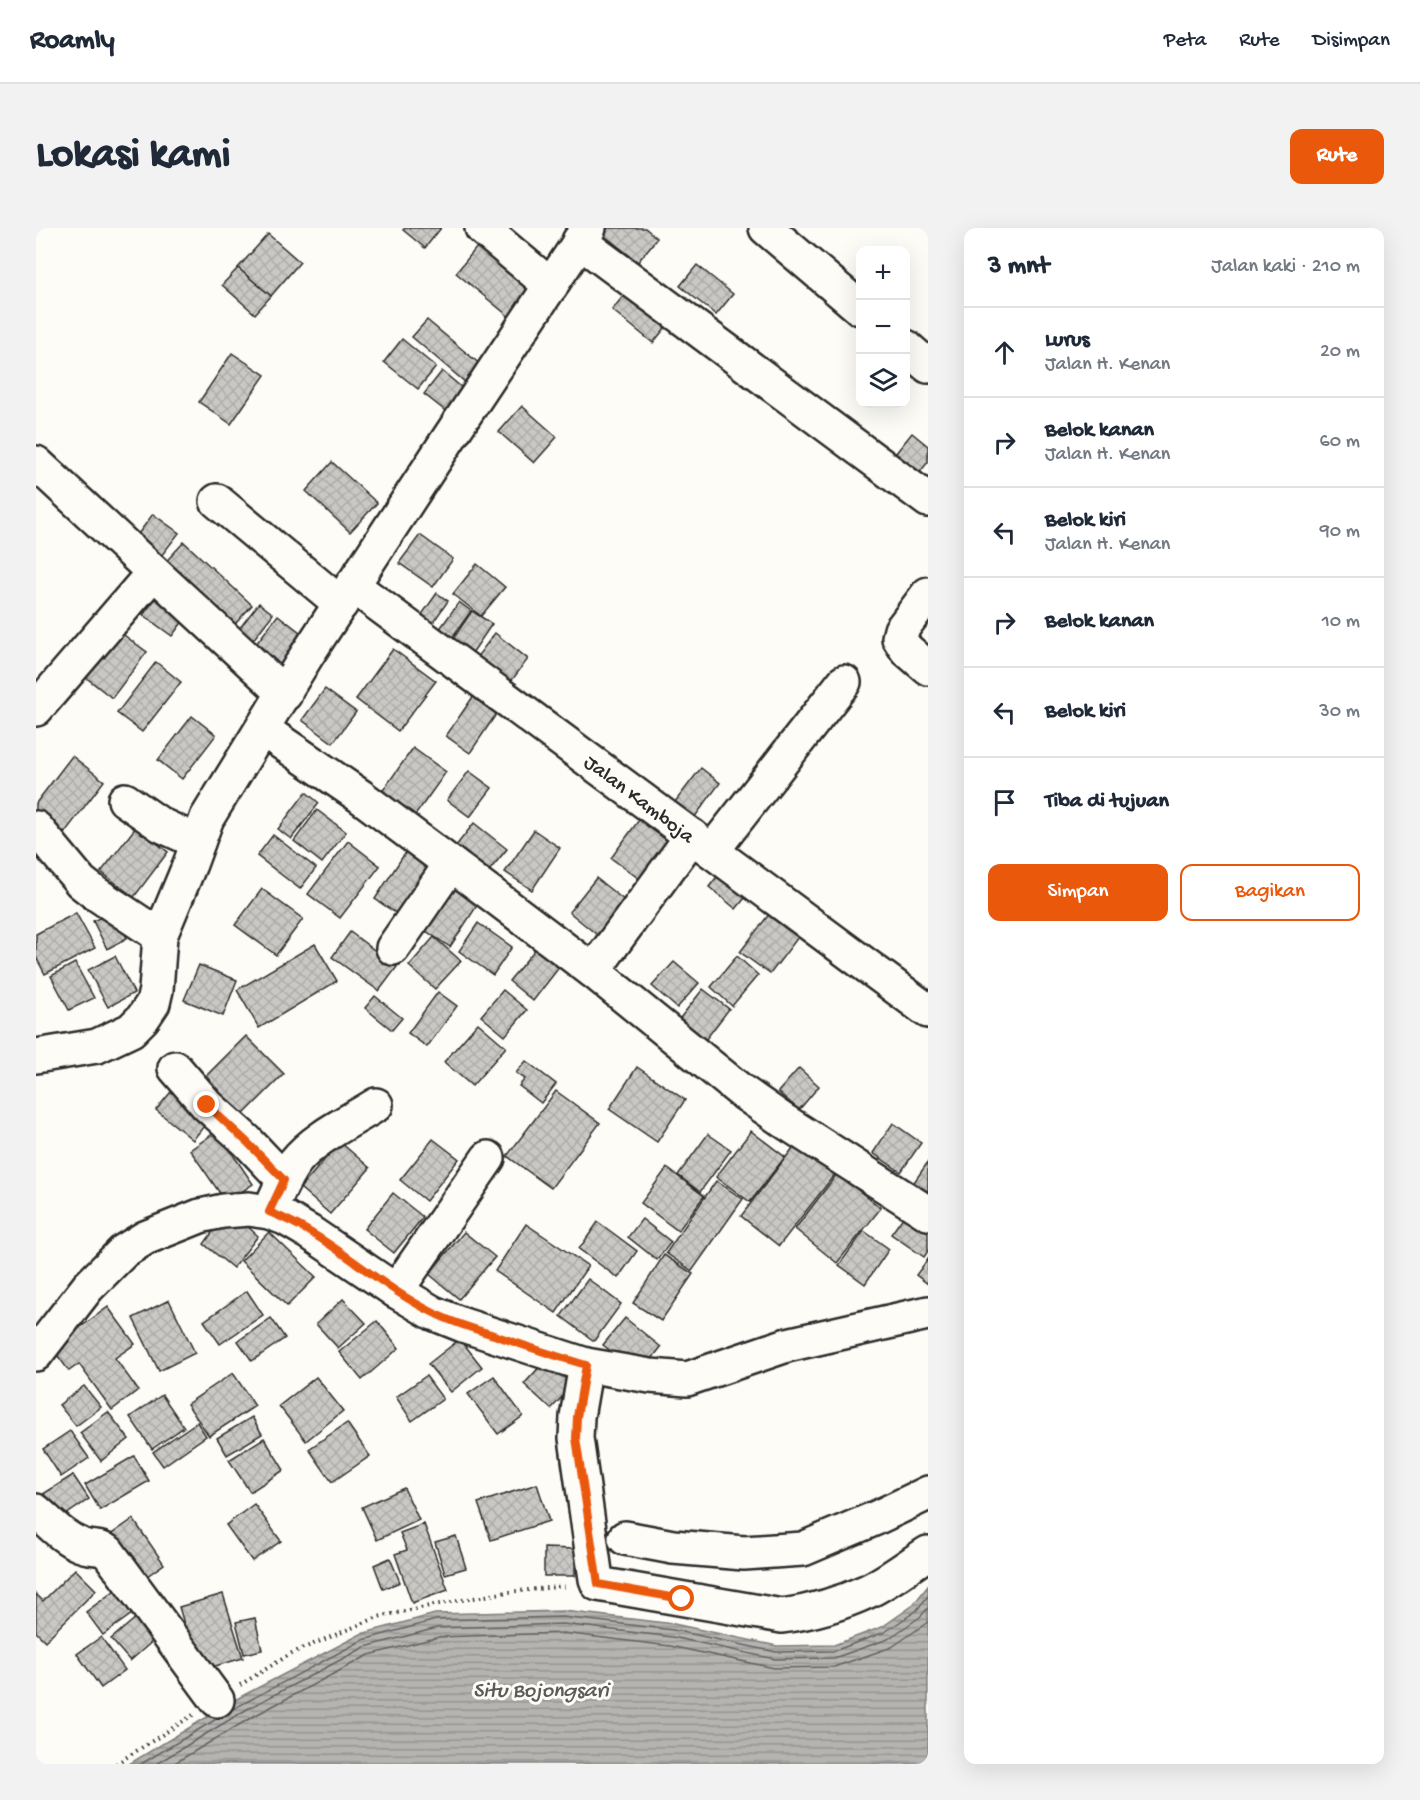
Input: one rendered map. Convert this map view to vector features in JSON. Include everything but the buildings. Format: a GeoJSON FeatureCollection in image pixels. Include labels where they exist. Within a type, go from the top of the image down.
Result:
{"type":"FeatureCollection","features":[{"type":"Feature","properties":{"kind":"street"},"geometry":{"type":"LineString","coordinates":[[482,228],[550,286]]}},
{"type":"Feature","properties":{"kind":"street"},"geometry":{"type":"LineString","coordinates":[[766,228],[856,304]]}},
{"type":"Feature","properties":{"kind":"street"},"geometry":{"type":"LineString","coordinates":[[36,1056],[98,1046],[131,1030],[153,1003],[160,936],[207,818],[307,655],[584,234],[928,500]]}},
{"type":"Feature","properties":{"kind":"street"},"geometry":{"type":"LineString","coordinates":[[36,464],[285,694]]}},
{"type":"Feature","properties":{"kind":"street","name":"Jalan Kamboja"},"geometry":{"type":"LineString","coordinates":[[217,501],[702,844],[928,1011]]}},
{"type":"Feature","properties":{"kind":"street"},"geometry":{"type":"LineString","coordinates":[[36,709],[153,573]]}},
{"type":"Feature","properties":{"kind":"street"},"geometry":{"type":"LineString","coordinates":[[928,594],[900,630],[899,638],[906,649],[928,668]]}},
{"type":"Feature","properties":{"kind":"street"},"geometry":{"type":"LineString","coordinates":[[593,971],[844,682]]}},
{"type":"Feature","properties":{"kind":"street"},"geometry":{"type":"LineString","coordinates":[[262,729],[360,796],[593,971],[741,1090],[784,1121],[928,1213]]}},
{"type":"Feature","properties":{"kind":"street"},"geometry":{"type":"LineString","coordinates":[[125,800],[161,825],[198,842]]}},
{"type":"Feature","properties":{"kind":"street"},"geometry":{"type":"LineString","coordinates":[[36,828],[81,882],[160,936]]}},
{"type":"Feature","properties":{"kind":"street"},"geometry":{"type":"LineString","coordinates":[[393,948],[451,864]]}},
{"type":"Feature","properties":{"kind":"street"},"geometry":{"type":"LineString","coordinates":[[175,1068],[207,1105],[284,1180]]}},
{"type":"Feature","properties":{"kind":"street"},"geometry":{"type":"LineString","coordinates":[[269,1212],[284,1180],[306,1150],[376,1106]]}},
{"type":"Feature","properties":{"kind":"street"},"geometry":{"type":"LineString","coordinates":[[396,1291],[488,1158]]}},
{"type":"Feature","properties":{"kind":"street"},"geometry":{"type":"LineString","coordinates":[[36,1354],[81,1295],[124,1251],[145,1238],[200,1216],[249,1209],[269,1212],[285,1218],[433,1313],[462,1325],[586,1365],[650,1376],[687,1379],[787,1345],[928,1313]]}},
{"type":"Feature","properties":{"kind":"street"},"geometry":{"type":"LineString","coordinates":[[586,1365],[577,1417],[576,1438],[598,1584],[782,1616],[806,1613],[870,1590],[928,1553]]}},
{"type":"Feature","properties":{"kind":"street"},"geometry":{"type":"LineString","coordinates":[[625,1538],[673,1547],[744,1553],[803,1549],[928,1493]]}},
{"type":"Feature","properties":{"kind":"street"},"geometry":{"type":"LineString","coordinates":[[36,1511],[61,1534],[82,1546],[97,1547],[108,1552],[217,1700]]}},
{"type":"Feature","properties":{"kind":"path"},"geometry":{"type":"LineString","coordinates":[[116,1764],[292,1653],[378,1617],[508,1593],[598,1584]]}},
{"type":"Feature","properties":{"kind":"water","name":"Situ Bojongsari"},"geometry":{"type":"Polygon","coordinates":[[[928,1586],[928,1764],[129,1764],[242,1696],[361,1634],[435,1614],[564,1611],[674,1624],[777,1646],[834,1645],[882,1627],[912,1606],[928,1586]]]}},
{"type":"Feature","properties":{"kind":"route"},"geometry":{"type":"LineString","coordinates":[[207,1105],[284,1180],[269,1212],[309,1232],[396,1291],[433,1313],[462,1325],[586,1365],[577,1417],[576,1438],[598,1584],[682,1599]]}}]}
